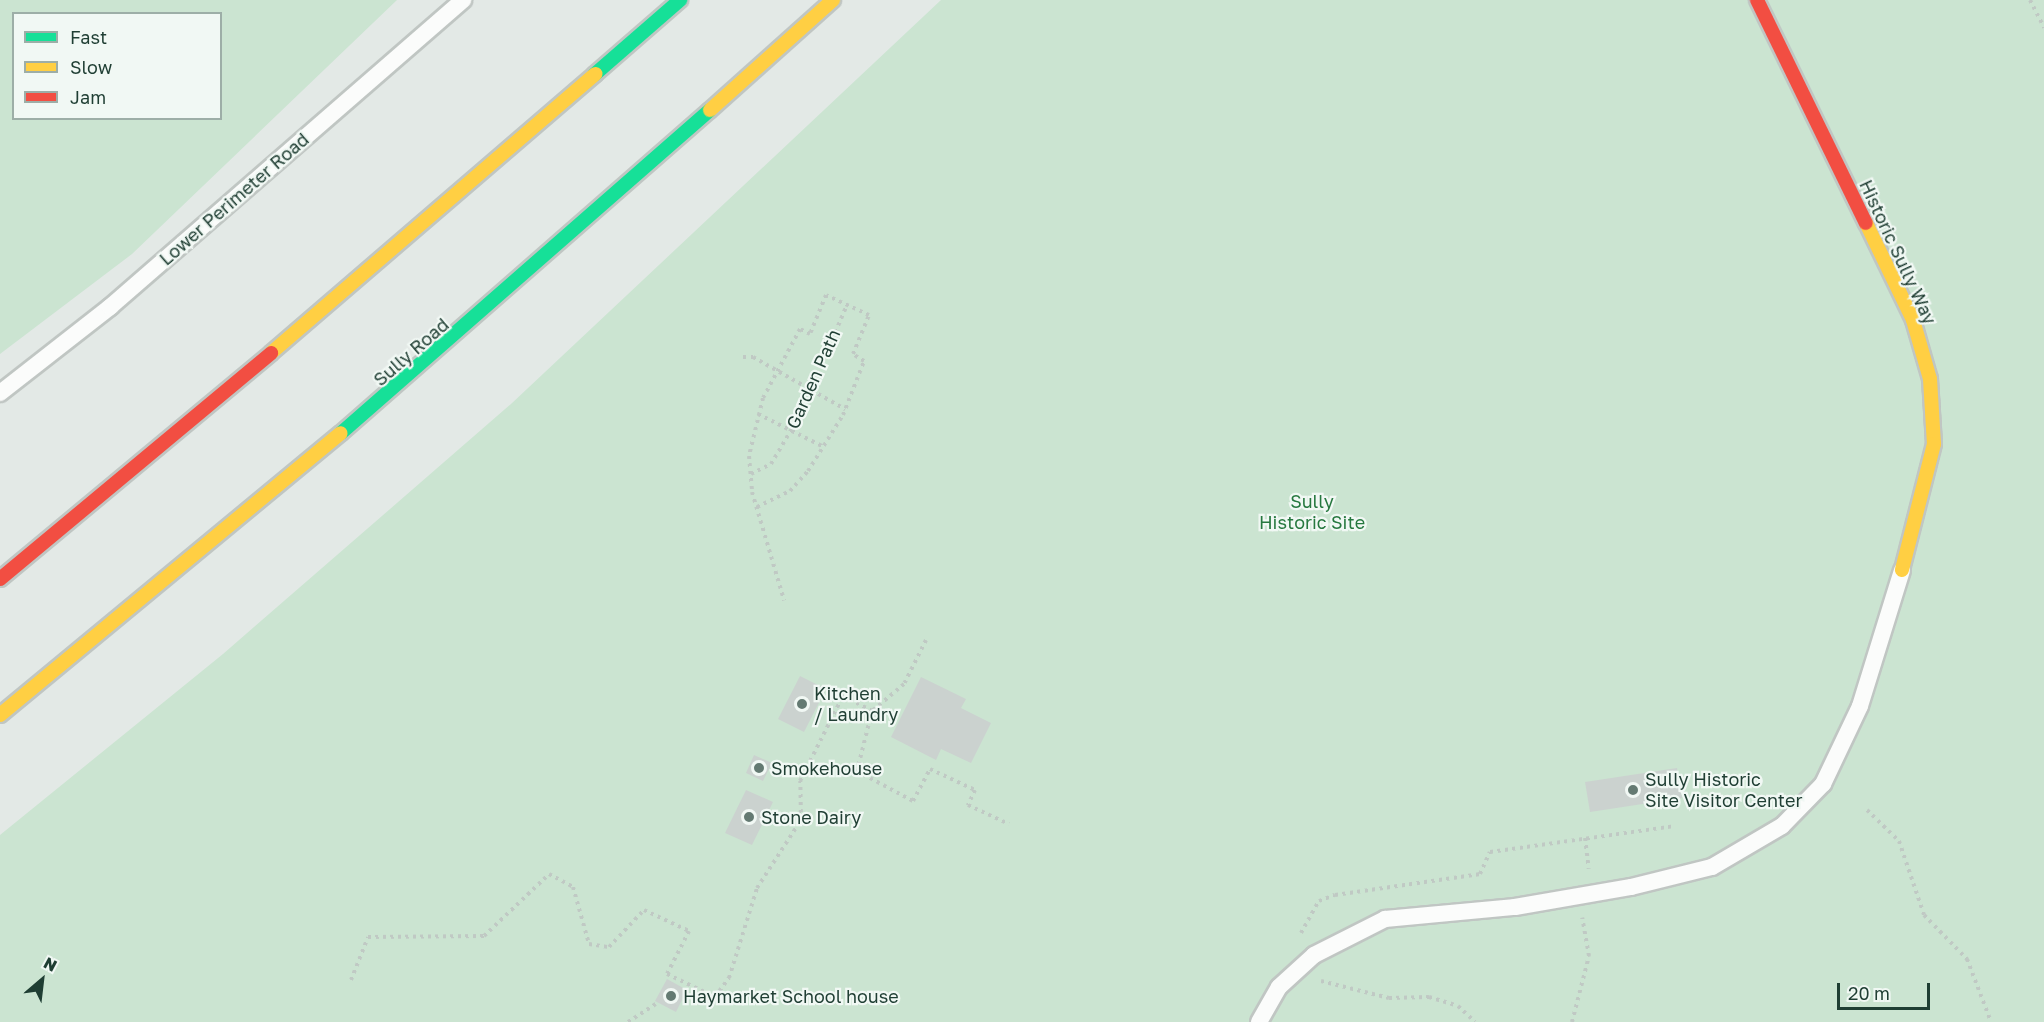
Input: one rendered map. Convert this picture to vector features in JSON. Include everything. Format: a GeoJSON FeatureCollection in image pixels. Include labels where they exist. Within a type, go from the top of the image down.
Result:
{"type":"FeatureCollection","features":[{"type":"Feature","properties":{"kind":"main road"},"geometry":{"type":"LineString","coordinates":[[663,16],[674,0]]}},
{"type":"Feature","properties":{"kind":"main road"},"geometry":{"type":"LineString","coordinates":[[0,579],[278,350],[680,0]]}},
{"type":"Feature","properties":{"kind":"main road","name":"Sully Road"},"geometry":{"type":"LineString","coordinates":[[0,715],[422,367],[833,0]]}},
{"type":"Feature","properties":{"kind":"main road","name":"Historic Sully Way"},"geometry":{"type":"LineString","coordinates":[[1757,0],[1913,320],[1930,379],[1934,444],[1902,570]]}},
{"type":"Feature","properties":{"kind":"lane","name":"Lower Perimeter Road"},"geometry":{"type":"LineString","coordinates":[[0,393],[110,307],[463,0]]}},
{"type":"Feature","properties":{"kind":"lane"},"geometry":{"type":"LineString","coordinates":[[1258,1022],[1295,971],[1347,935],[1385,919],[1515,907],[1631,887],[1712,867],[1782,826],[1823,784],[1860,706],[1902,570]]}},
{"type":"Feature","properties":{"kind":"path"},"geometry":{"type":"LineString","coordinates":[[2030,0],[2044,28]]}},
{"type":"Feature","properties":{"kind":"path","name":"Garden Path"},"geometry":{"type":"LineString","coordinates":[[757,507],[790,491],[824,447],[846,409],[864,361],[853,354],[868,315],[826,296],[810,334],[800,329],[775,372],[758,414],[751,474],[757,507],[784,600]]}},
{"type":"Feature","properties":{"kind":"path","name":"Garden Path"},"geometry":{"type":"LineString","coordinates":[[751,474],[771,464],[790,431],[811,391],[847,305]]}},
{"type":"Feature","properties":{"kind":"path"},"geometry":{"type":"LineString","coordinates":[[743,357],[846,409]]}},
{"type":"Feature","properties":{"kind":"path"},"geometry":{"type":"LineString","coordinates":[[758,414],[824,447]]}},
{"type":"Feature","properties":{"kind":"path"},"geometry":{"type":"LineString","coordinates":[[926,640],[904,684],[872,711],[856,757],[860,776],[913,801],[930,769],[975,790],[968,805],[1009,824]]}},
{"type":"Feature","properties":{"kind":"path"},"geometry":{"type":"LineString","coordinates":[[351,980],[368,937],[484,936],[549,874],[573,887],[589,944],[609,947],[644,910],[689,931],[667,974],[715,998],[729,978],[758,888],[801,820],[800,781],[843,696],[872,711]]}},
{"type":"Feature","properties":{"kind":"path"},"geometry":{"type":"LineString","coordinates":[[1868,810],[1899,841],[1924,915],[1967,959],[1991,1022]]}},
{"type":"Feature","properties":{"kind":"path"},"geometry":{"type":"LineString","coordinates":[[1298,941],[1319,901],[1335,895],[1480,874],[1490,852],[1674,826]]}},
{"type":"Feature","properties":{"kind":"path"},"geometry":{"type":"LineString","coordinates":[[1572,1022],[1589,956],[1586,936]]}},
{"type":"Feature","properties":{"kind":"path"},"geometry":{"type":"LineString","coordinates":[[1295,971],[1340,989],[1389,998],[1429,997],[1458,1006],[1475,1022]]}},
{"type":"Feature","properties":{"kind":"path"},"geometry":{"type":"LineString","coordinates":[[628,1022],[656,1005]]}},
{"type":"Feature","properties":{"kind":"green space"},"geometry":{"type":"Polygon","coordinates":[[[0,0],[397,0],[132,254],[0,354],[0,0]]]}},
{"type":"Feature","properties":{"kind":"green space","name":"Sully Historic Site"},"geometry":{"type":"Polygon","coordinates":[[[941,0],[2044,0],[2044,1022],[0,1022],[0,835],[223,654],[511,404],[941,0]]]}},
{"type":"Feature","properties":{"kind":"building","name":"Kitchen / Laundry"},"geometry":{"type":"Polygon","coordinates":[[[800,676],[826,689],[804,732],[778,719],[800,676]]]}},
{"type":"Feature","properties":{"kind":"building"},"geometry":{"type":"Polygon","coordinates":[[[921,677],[966,699],[961,708],[991,723],[971,763],[941,749],[936,760],[891,737],[921,677]]]}},
{"type":"Feature","properties":{"kind":"building","name":"Smokehouse"},"geometry":{"type":"Polygon","coordinates":[[[754,755],[772,763],[763,781],[746,773],[754,755]]]}},
{"type":"Feature","properties":{"kind":"building","name":"Sully Historic Site Visitor Center"},"geometry":{"type":"Polygon","coordinates":[[[1677,768],[1682,798],[1590,812],[1585,782],[1677,768]]]}},
{"type":"Feature","properties":{"kind":"building","name":"Stone Dairy"},"geometry":{"type":"Polygon","coordinates":[[[746,790],[773,802],[752,845],[725,833],[746,790]]]}},
{"type":"Feature","properties":{"kind":"building","name":"Haymarket School house"},"geometry":{"type":"Polygon","coordinates":[[[667,979],[687,990],[676,1012],[655,1001],[667,979]]]}},
{"type":"Feature","properties":{"kind":"traffic: fast"},"geometry":{"type":"LineString","coordinates":[[595,74],[680,0]]}},
{"type":"Feature","properties":{"kind":"traffic: fast"},"geometry":{"type":"LineString","coordinates":[[341,433],[710,110]]}},
{"type":"Feature","properties":{"kind":"traffic: slow"},"geometry":{"type":"LineString","coordinates":[[710,110],[833,0]]}},
{"type":"Feature","properties":{"kind":"traffic: slow"},"geometry":{"type":"LineString","coordinates":[[271,353],[595,74]]}},
{"type":"Feature","properties":{"kind":"traffic: slow"},"geometry":{"type":"LineString","coordinates":[[1866,223],[1913,320],[1930,379],[1934,444],[1902,570]]}},
{"type":"Feature","properties":{"kind":"traffic: slow"},"geometry":{"type":"LineString","coordinates":[[0,715],[341,433]]}},
{"type":"Feature","properties":{"kind":"traffic: jam"},"geometry":{"type":"LineString","coordinates":[[1757,0],[1866,223]]}},
{"type":"Feature","properties":{"kind":"traffic: jam"},"geometry":{"type":"LineString","coordinates":[[0,579],[271,353]]}},
{"type":"Feature","properties":{"kind":"place","name":"Kitchen / Laundry"},"geometry":{"type":"Point","coordinates":[802,704]}},
{"type":"Feature","properties":{"kind":"place","name":"Smokehouse"},"geometry":{"type":"Point","coordinates":[759,768]}},
{"type":"Feature","properties":{"kind":"place","name":"Sully Historic Site Visitor Center"},"geometry":{"type":"Point","coordinates":[1633,790]}},
{"type":"Feature","properties":{"kind":"place","name":"Stone Dairy"},"geometry":{"type":"Point","coordinates":[749,817]}},
{"type":"Feature","properties":{"kind":"place","name":"Haymarket School house"},"geometry":{"type":"Point","coordinates":[671,996]}}]}
